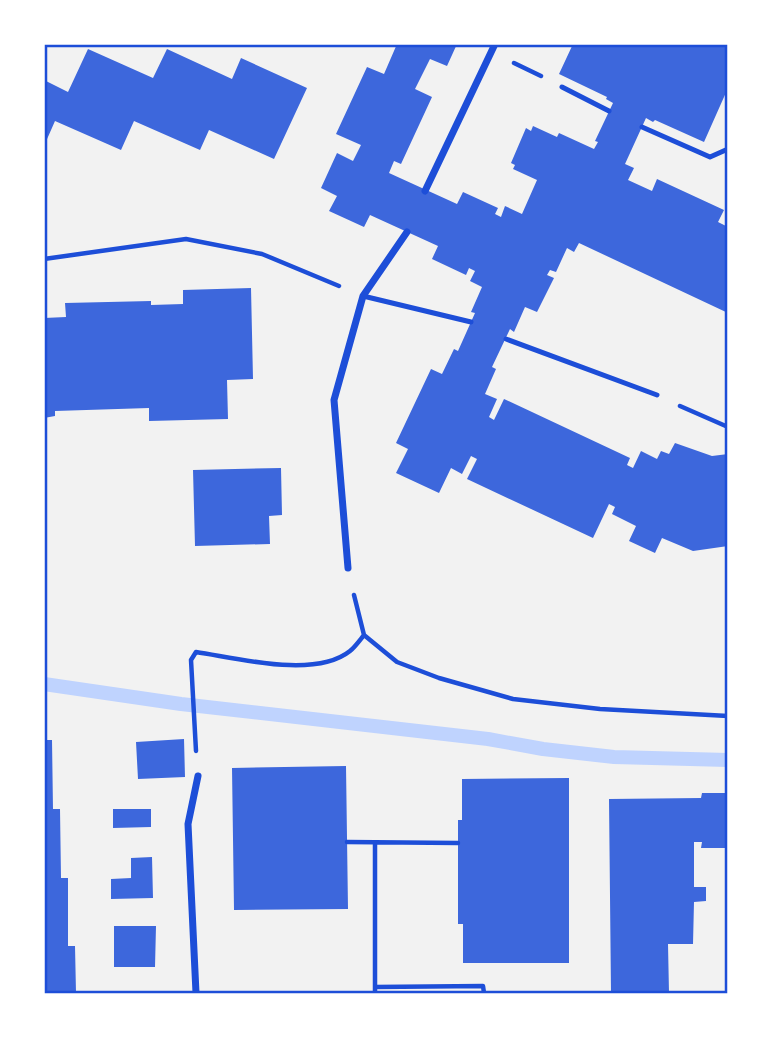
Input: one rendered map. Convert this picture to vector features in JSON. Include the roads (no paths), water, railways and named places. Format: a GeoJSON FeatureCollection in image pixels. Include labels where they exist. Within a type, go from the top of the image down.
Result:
{"type":"FeatureCollection","features":[{"type":"Feature","properties":{"kind":"street"},"geometry":{"type":"LineString","coordinates":[[425,191],[493,48]]}},
{"type":"Feature","properties":{"kind":"street"},"geometry":{"type":"LineString","coordinates":[[348,568],[334,400],[363,296],[407,232]]}},
{"type":"Feature","properties":{"kind":"street"},"geometry":{"type":"LineString","coordinates":[[196,993],[188,824],[198,776]]}},
{"type":"Feature","properties":{"kind":"lane"},"geometry":{"type":"LineString","coordinates":[[562,87],[609,111]]}},
{"type":"Feature","properties":{"kind":"lane"},"geometry":{"type":"LineString","coordinates":[[642,127],[710,156],[728,149]]}},
{"type":"Feature","properties":{"kind":"lane"},"geometry":{"type":"LineString","coordinates":[[363,296],[471,322]]}},
{"type":"Feature","properties":{"kind":"lane"},"geometry":{"type":"LineString","coordinates":[[506,339],[657,396]]}},
{"type":"Feature","properties":{"kind":"waterway"},"geometry":{"type":"LineString","coordinates":[[44,684],[181,704],[488,739],[543,749],[614,757],[728,760]]}}]}
